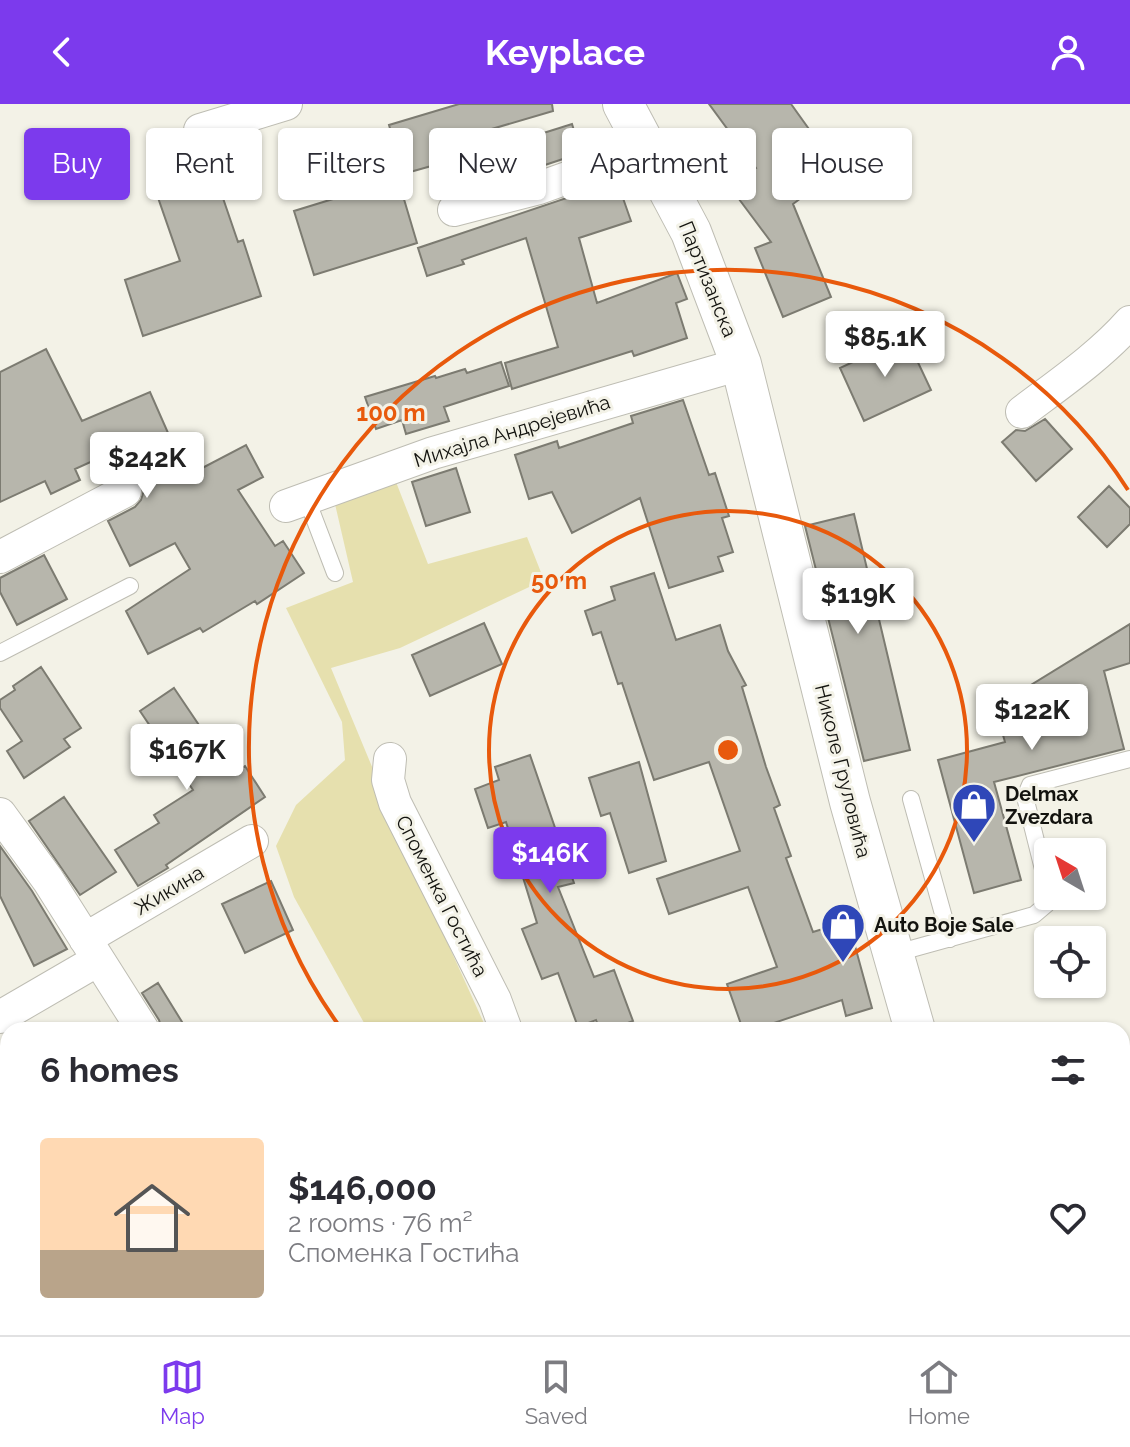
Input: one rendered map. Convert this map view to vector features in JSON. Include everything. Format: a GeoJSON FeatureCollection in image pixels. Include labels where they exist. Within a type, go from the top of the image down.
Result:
{"type":"FeatureCollection","features":[{"type":"Feature","properties":{"kind":"street"},"geometry":{"type":"LineString","coordinates":[[207,128],[286,104]]}},
{"type":"Feature","properties":{"kind":"street","name":"Партизанска"},"geometry":{"type":"LineString","coordinates":[[623,104],[636,128]]}},
{"type":"Feature","properties":{"kind":"street"},"geometry":{"type":"LineString","coordinates":[[454,210],[527,192],[562,180]]}},
{"type":"Feature","properties":{"kind":"street","name":"Партизанска"},"geometry":{"type":"LineString","coordinates":[[674,200],[691,232],[741,364],[766,465]]}},
{"type":"Feature","properties":{"kind":"street"},"geometry":{"type":"LineString","coordinates":[[1022,412],[1119,335],[1130,322]]}},
{"type":"Feature","properties":{"kind":"street","name":"Михајла Андрејевића"},"geometry":{"type":"LineString","coordinates":[[296,502],[433,453],[741,364]]}},
{"type":"Feature","properties":{"kind":"street","name":"Николе Груловића"},"geometry":{"type":"LineString","coordinates":[[766,465],[850,802],[913,1022]]}},
{"type":"Feature","properties":{"kind":"street"},"geometry":{"type":"LineString","coordinates":[[0,557],[125,491]]}},
{"type":"Feature","properties":{"kind":"street","name":"Споменка Гостића"},"geometry":{"type":"LineString","coordinates":[[390,759],[388,780],[395,803],[495,1000],[503,1022]]}},
{"type":"Feature","properties":{"kind":"street"},"geometry":{"type":"LineString","coordinates":[[0,814],[48,880],[138,1022]]}},
{"type":"Feature","properties":{"kind":"street","name":"Жикина"},"geometry":{"type":"LineString","coordinates":[[0,1017],[252,841]]}},
{"type":"Feature","properties":{"kind":"lane"},"geometry":{"type":"LineString","coordinates":[[296,502],[335,573]]}},
{"type":"Feature","properties":{"kind":"lane"},"geometry":{"type":"LineString","coordinates":[[0,653],[130,586]]}},
{"type":"Feature","properties":{"kind":"lane"},"geometry":{"type":"LineString","coordinates":[[1035,838],[1025,797],[1030,785],[1130,759]]}},
{"type":"Feature","properties":{"kind":"lane"},"geometry":{"type":"LineString","coordinates":[[911,799],[950,939]]}},
{"type":"Feature","properties":{"kind":"lane"},"geometry":{"type":"LineString","coordinates":[[892,955],[1034,915],[1040,910]]}},
{"type":"Feature","properties":{"kind":"shaded area"},"geometry":{"type":"Polygon","coordinates":[[[396,482],[428,564],[527,537],[544,580],[400,648],[331,668],[419,880],[483,1022],[364,1022],[294,897],[276,846],[296,805],[345,760],[342,722],[286,608],[353,582],[335,504],[396,482]]]}},
{"type":"Feature","properties":{"kind":"building"},"geometry":{"type":"Polygon","coordinates":[[[459,104],[552,104],[553,111],[495,128],[429,128],[429,167],[413,171],[413,128],[390,128],[389,125],[459,104]]]}},
{"type":"Feature","properties":{"kind":"building"},"geometry":{"type":"Polygon","coordinates":[[[709,104],[791,104],[808,128],[772,128],[772,200],[798,200],[793,204],[831,297],[783,317],[755,248],[771,242],[740,200],[756,200],[756,128],[727,128],[709,104]]]}},
{"type":"Feature","properties":{"kind":"building"},"geometry":{"type":"Polygon","coordinates":[[[572,124],[573,128],[562,128],[562,159],[546,165],[546,132],[572,124]]]}},
{"type":"Feature","properties":{"kind":"building"},"geometry":{"type":"Polygon","coordinates":[[[159,200],[224,200],[238,242],[243,240],[261,296],[143,336],[125,280],[180,261],[159,200]]]}},
{"type":"Feature","properties":{"kind":"building"},"geometry":{"type":"Polygon","coordinates":[[[330,200],[404,200],[417,243],[314,275],[294,211],[330,200]]]}},
{"type":"Feature","properties":{"kind":"building"},"geometry":{"type":"Polygon","coordinates":[[[562,200],[624,200],[631,221],[579,238],[597,303],[677,273],[687,299],[676,303],[687,338],[634,356],[632,351],[512,389],[505,363],[558,347],[526,238],[427,276],[418,248],[562,200]]]}},
{"type":"Feature","properties":{"kind":"building"},"geometry":{"type":"Polygon","coordinates":[[[906,337],[931,390],[864,421],[840,368],[906,337]]]}},
{"type":"Feature","properties":{"kind":"building"},"geometry":{"type":"Polygon","coordinates":[[[46,349],[82,421],[150,392],[187,476],[246,445],[263,477],[238,490],[275,546],[283,541],[304,573],[257,604],[255,601],[203,632],[200,628],[148,654],[126,611],[190,569],[175,543],[130,566],[108,521],[135,507],[144,490],[149,488],[130,444],[75,469],[80,480],[51,494],[45,481],[0,502],[0,372],[46,349]]]}},
{"type":"Feature","properties":{"kind":"building"},"geometry":{"type":"Polygon","coordinates":[[[501,362],[509,386],[444,407],[449,421],[406,434],[402,420],[376,429],[365,397],[435,376],[465,369],[467,373],[501,362]]]}},
{"type":"Feature","properties":{"kind":"building"},"geometry":{"type":"Polygon","coordinates":[[[683,400],[709,475],[715,473],[729,516],[722,518],[733,552],[718,557],[723,571],[669,588],[640,498],[572,533],[552,492],[529,499],[515,455],[557,441],[559,448],[633,423],[631,416],[683,400]]]}},
{"type":"Feature","properties":{"kind":"building"},"geometry":{"type":"Polygon","coordinates":[[[1045,419],[1072,449],[1036,481],[1002,442],[1016,430],[1025,431],[1045,419]]]}},
{"type":"Feature","properties":{"kind":"building"},"geometry":{"type":"Polygon","coordinates":[[[456,468],[470,512],[426,526],[412,482],[456,468]]]}},
{"type":"Feature","properties":{"kind":"building"},"geometry":{"type":"Polygon","coordinates":[[[1109,486],[1130,508],[1130,524],[1107,547],[1078,517],[1109,486]]]}},
{"type":"Feature","properties":{"kind":"building"},"geometry":{"type":"Polygon","coordinates":[[[854,514],[910,750],[864,761],[805,526],[854,514]]]}},
{"type":"Feature","properties":{"kind":"building"},"geometry":{"type":"Polygon","coordinates":[[[44,555],[67,599],[17,625],[0,592],[0,578],[44,555]]]}},
{"type":"Feature","properties":{"kind":"building"},"geometry":{"type":"Polygon","coordinates":[[[654,573],[676,640],[720,625],[728,651],[746,685],[742,687],[780,805],[774,808],[791,856],[786,858],[813,932],[839,924],[846,949],[855,946],[872,1008],[846,1016],[842,1000],[777,1022],[740,1022],[727,984],[777,967],[748,887],[669,914],[657,879],[740,851],[709,762],[654,780],[622,683],[618,684],[601,632],[593,635],[585,611],[615,600],[611,587],[654,573]]]}},
{"type":"Feature","properties":{"kind":"building"},"geometry":{"type":"Polygon","coordinates":[[[484,623],[502,664],[430,696],[412,655],[484,623]]]}},
{"type":"Feature","properties":{"kind":"building"},"geometry":{"type":"Polygon","coordinates":[[[1130,624],[1130,663],[1104,671],[1124,749],[994,782],[1021,880],[974,893],[938,760],[1005,742],[995,707],[1130,624]]]}},
{"type":"Feature","properties":{"kind":"building"},"geometry":{"type":"Polygon","coordinates":[[[41,667],[81,728],[64,739],[70,747],[24,778],[7,751],[22,741],[0,708],[0,700],[15,690],[13,686],[41,667]]]}},
{"type":"Feature","properties":{"kind":"building"},"geometry":{"type":"Polygon","coordinates":[[[174,688],[232,774],[245,766],[265,797],[166,865],[168,868],[138,886],[115,850],[159,823],[154,815],[193,790],[140,711],[174,688]]]}},
{"type":"Feature","properties":{"kind":"building"},"geometry":{"type":"Polygon","coordinates":[[[530,755],[574,883],[558,887],[594,977],[614,970],[633,1021],[576,1022],[558,973],[542,979],[522,929],[537,923],[506,822],[488,828],[475,789],[499,780],[495,767],[530,755]]]}},
{"type":"Feature","properties":{"kind":"building"},"geometry":{"type":"Polygon","coordinates":[[[639,762],[666,861],[629,873],[610,813],[601,816],[589,778],[639,762]]]}},
{"type":"Feature","properties":{"kind":"building"},"geometry":{"type":"Polygon","coordinates":[[[64,797],[116,872],[80,895],[29,821],[64,797]]]}},
{"type":"Feature","properties":{"kind":"building"},"geometry":{"type":"Polygon","coordinates":[[[0,846],[67,949],[34,966],[0,896],[0,846]]]}},
{"type":"Feature","properties":{"kind":"building"},"geometry":{"type":"Polygon","coordinates":[[[271,881],[293,930],[245,953],[222,904],[271,881]]]}},
{"type":"Feature","properties":{"kind":"building"},"geometry":{"type":"Polygon","coordinates":[[[158,983],[182,1022],[160,1022],[142,993],[158,983]]]}},
{"type":"Feature","properties":{"kind":"place","name":"Delmax Zvezdara"},"geometry":{"type":"Point","coordinates":[974,844]}},
{"type":"Feature","properties":{"kind":"place","name":"Auto Boje Sale"},"geometry":{"type":"Point","coordinates":[843,964]}}]}
